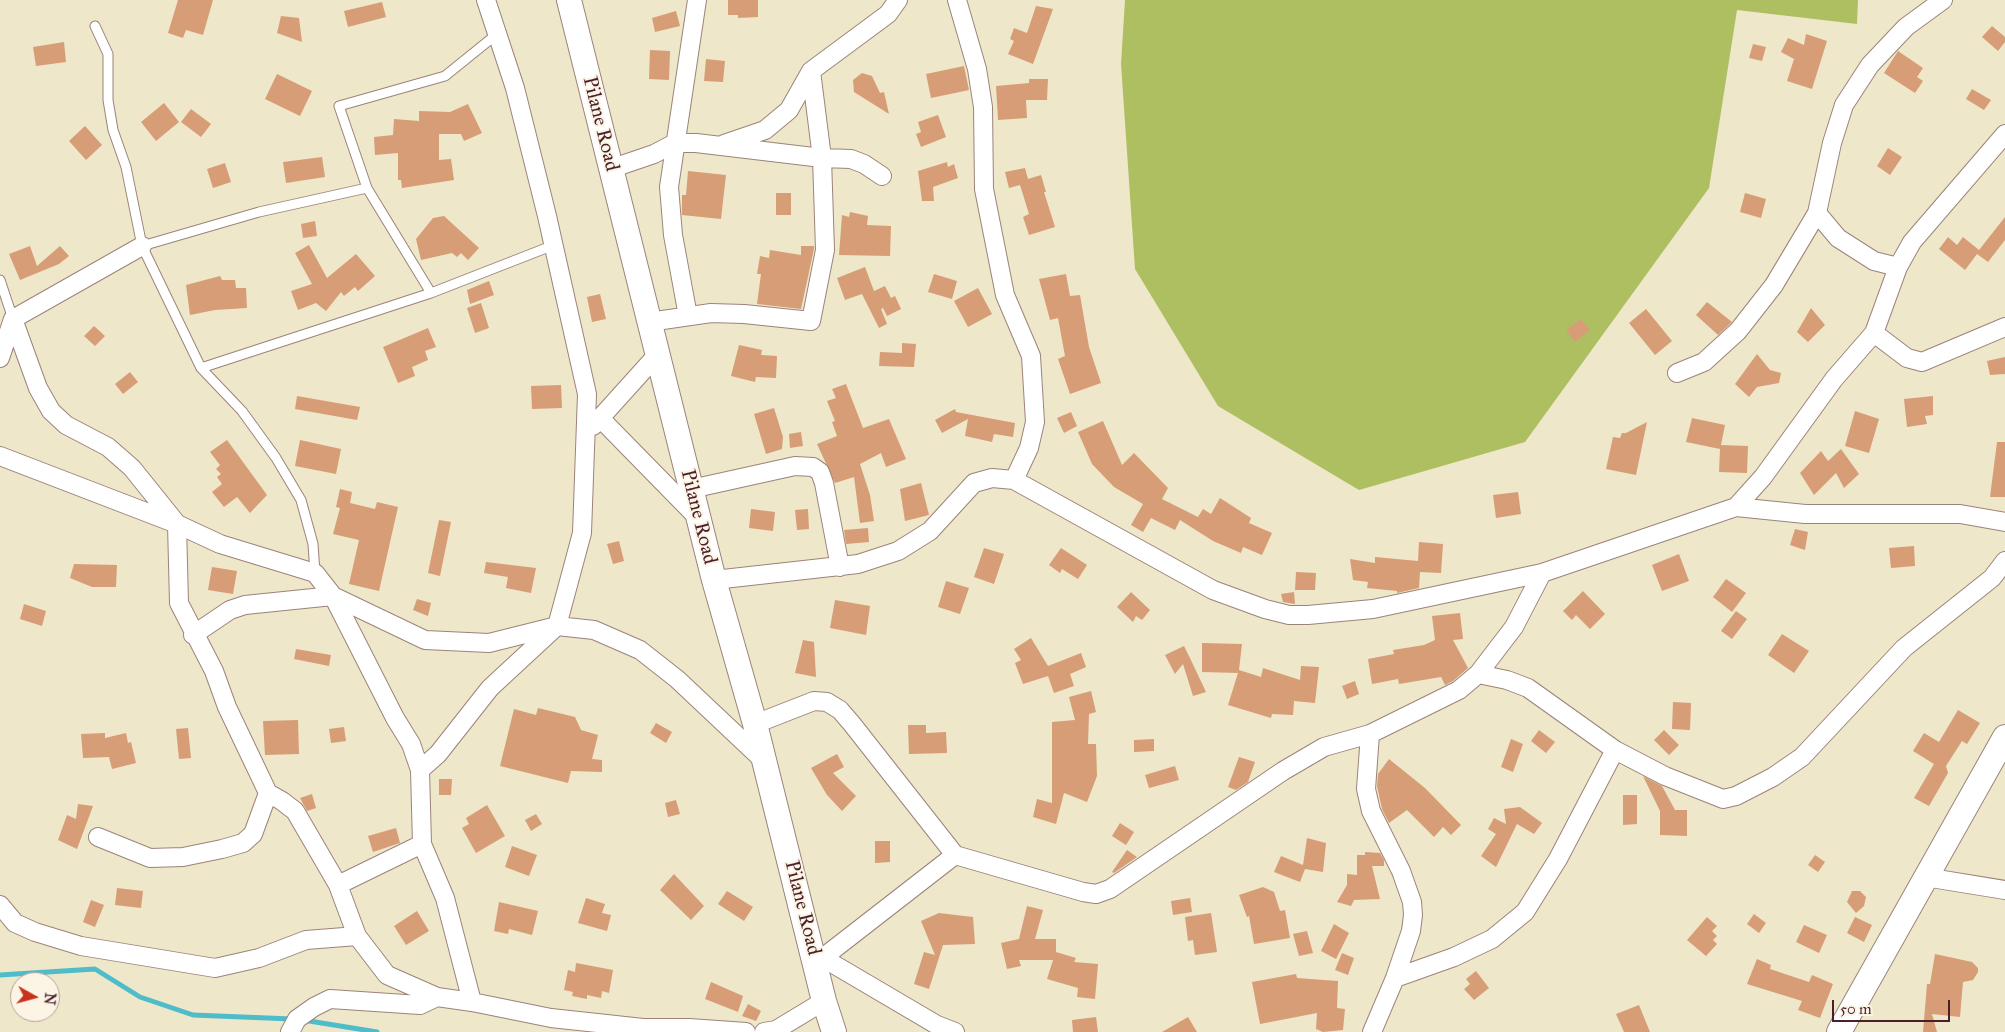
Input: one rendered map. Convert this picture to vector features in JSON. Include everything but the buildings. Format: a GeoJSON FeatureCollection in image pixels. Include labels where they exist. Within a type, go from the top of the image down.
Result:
{"type":"FeatureCollection","features":[{"type":"Feature","properties":{"kind":"main road","name":"Pilane Road"},"geometry":{"type":"LineString","coordinates":[[569,0],[714,580],[819,961],[824,1002],[834,1032]]}},
{"type":"Feature","properties":{"kind":"main road"},"geometry":{"type":"LineString","coordinates":[[1839,1032],[2005,737]]}},
{"type":"Feature","properties":{"kind":"street"},"geometry":{"type":"LineString","coordinates":[[420,770],[438,754],[490,688],[557,626],[582,533],[587,394],[554,245],[516,88],[486,0]]}},
{"type":"Feature","properties":{"kind":"street"},"geometry":{"type":"LineString","coordinates":[[688,316],[670,208],[669,187],[697,0]]}},
{"type":"Feature","properties":{"kind":"street"},"geometry":{"type":"LineString","coordinates":[[720,145],[765,130],[789,110],[811,71],[888,14],[898,0]]}},
{"type":"Feature","properties":{"kind":"street"},"geometry":{"type":"LineString","coordinates":[[957,0],[977,69],[983,107],[984,189],[1005,295],[1031,356],[1035,422],[1029,448],[1014,480]]}},
{"type":"Feature","properties":{"kind":"street"},"geometry":{"type":"LineString","coordinates":[[1677,373],[1704,362],[1738,331],[1774,285],[1817,213],[1832,144],[1844,105],[1870,65],[1906,27],[1943,0]]}},
{"type":"Feature","properties":{"kind":"street"},"geometry":{"type":"LineString","coordinates":[[649,322],[710,313],[744,314],[811,321],[825,250],[822,158],[811,71]]}},
{"type":"Feature","properties":{"kind":"street"},"geometry":{"type":"LineString","coordinates":[[1736,507],[1763,477],[1834,378],[1874,333],[1898,267],[1912,242],[2005,134]]}},
{"type":"Feature","properties":{"kind":"street"},"geometry":{"type":"LineString","coordinates":[[610,168],[654,154],[675,143],[720,145],[822,158],[851,159],[864,164],[882,176]]}},
{"type":"Feature","properties":{"kind":"street"},"geometry":{"type":"LineString","coordinates":[[1817,213],[1838,238],[1874,261],[1898,267]]}},
{"type":"Feature","properties":{"kind":"street"},"geometry":{"type":"LineString","coordinates":[[0,358],[13,319],[142,246]]}},
{"type":"Feature","properties":{"kind":"street"},"geometry":{"type":"LineString","coordinates":[[13,319],[38,388],[51,411],[66,424],[108,447],[132,468],[177,524],[179,603],[193,635],[214,671],[227,707],[268,793],[282,801],[295,812],[338,885],[357,936],[387,974],[438,997],[551,1018],[643,1028],[689,1028],[746,1032]]}},
{"type":"Feature","properties":{"kind":"street"},"geometry":{"type":"LineString","coordinates":[[1874,333],[1907,358],[1922,362],[2005,327]]}},
{"type":"Feature","properties":{"kind":"street"},"geometry":{"type":"LineString","coordinates":[[586,434],[657,355]]}},
{"type":"Feature","properties":{"kind":"street"},"geometry":{"type":"LineString","coordinates":[[601,419],[699,519]]}},
{"type":"Feature","properties":{"kind":"street"},"geometry":{"type":"LineString","coordinates":[[0,456],[177,524],[220,544],[315,573],[333,596],[395,718],[411,744],[420,770],[422,844],[445,898],[472,1002]]}},
{"type":"Feature","properties":{"kind":"street"},"geometry":{"type":"LineString","coordinates":[[691,489],[795,466],[812,467],[820,472],[824,483],[840,566]]}},
{"type":"Feature","properties":{"kind":"street"},"geometry":{"type":"LineString","coordinates":[[714,580],[840,566],[882,557],[898,551],[930,531],[974,483],[992,478],[1014,480],[1213,590],[1265,609],[1289,614],[1308,615],[1373,609],[1542,573],[1736,507],[1805,514],[1960,514],[2005,522]]}},
{"type":"Feature","properties":{"kind":"street"},"geometry":{"type":"LineString","coordinates":[[1478,674],[1507,680],[1528,688],[1615,750],[1665,776],[1723,799],[1736,796],[1773,777],[1802,756],[1904,648],[1992,578],[2005,561]]}},
{"type":"Feature","properties":{"kind":"street"},"geometry":{"type":"LineString","coordinates":[[755,724],[814,701],[827,702],[840,710],[954,855],[1083,892],[1096,894],[1110,889],[1283,772],[1324,747],[1370,734],[1459,690],[1478,674],[1514,627],[1542,573]]}},
{"type":"Feature","properties":{"kind":"street"},"geometry":{"type":"LineString","coordinates":[[193,635],[230,610],[245,605],[333,596],[425,640],[488,643],[557,626],[594,630],[640,650],[678,679],[764,761]]}},
{"type":"Feature","properties":{"kind":"street"},"geometry":{"type":"LineString","coordinates":[[1370,734],[1366,780],[1371,811],[1401,871],[1412,902],[1413,915],[1411,931],[1372,1032]]}},
{"type":"Feature","properties":{"kind":"street"},"geometry":{"type":"LineString","coordinates":[[1394,978],[1454,957],[1492,939],[1525,912],[1558,859],[1615,750]]}},
{"type":"Feature","properties":{"kind":"street"},"geometry":{"type":"LineString","coordinates":[[98,837],[150,858],[183,857],[222,850],[244,843],[254,834],[268,793]]}},
{"type":"Feature","properties":{"kind":"street"},"geometry":{"type":"LineString","coordinates":[[338,885],[422,844]]}},
{"type":"Feature","properties":{"kind":"street"},"geometry":{"type":"LineString","coordinates":[[954,855],[819,961],[955,1032]]}},
{"type":"Feature","properties":{"kind":"street"},"geometry":{"type":"LineString","coordinates":[[1925,877],[2005,890]]}},
{"type":"Feature","properties":{"kind":"street"},"geometry":{"type":"LineString","coordinates":[[0,905],[15,922],[35,932],[81,946],[215,968],[259,958],[306,940],[357,936]]}},
{"type":"Feature","properties":{"kind":"street"},"geometry":{"type":"LineString","coordinates":[[290,1032],[297,1019],[330,999],[420,1005],[438,997]]}},
{"type":"Feature","properties":{"kind":"street"},"geometry":{"type":"LineString","coordinates":[[764,1032],[776,1030],[824,1002]]}},
{"type":"Feature","properties":{"kind":"lane"},"geometry":{"type":"LineString","coordinates":[[95,26],[108,54],[108,100],[114,130],[126,167],[142,246],[201,368],[242,411],[276,458],[301,500],[314,544],[315,573]]}},
{"type":"Feature","properties":{"kind":"lane"},"geometry":{"type":"LineString","coordinates":[[431,293],[367,188],[340,106],[445,76],[497,34]]}},
{"type":"Feature","properties":{"kind":"lane"},"geometry":{"type":"LineString","coordinates":[[142,246],[259,212],[367,188]]}},
{"type":"Feature","properties":{"kind":"lane"},"geometry":{"type":"LineString","coordinates":[[201,368],[431,293],[554,245]]}},
{"type":"Feature","properties":{"kind":"lane"},"geometry":{"type":"LineString","coordinates":[[0,280],[13,319]]}},
{"type":"Feature","properties":{"kind":"green space"},"geometry":{"type":"Polygon","coordinates":[[[1125,0],[1858,0],[1857,24],[1737,10],[1709,188],[1525,442],[1359,490],[1218,406],[1135,269],[1121,64],[1125,0]]]}},
{"type":"Feature","properties":{"kind":"waterway"},"geometry":{"type":"LineString","coordinates":[[0,975],[95,969],[140,997],[193,1015],[292,1019]]}},
{"type":"Feature","properties":{"kind":"waterway"},"geometry":{"type":"LineString","coordinates":[[303,1020],[377,1032]]}}]}
